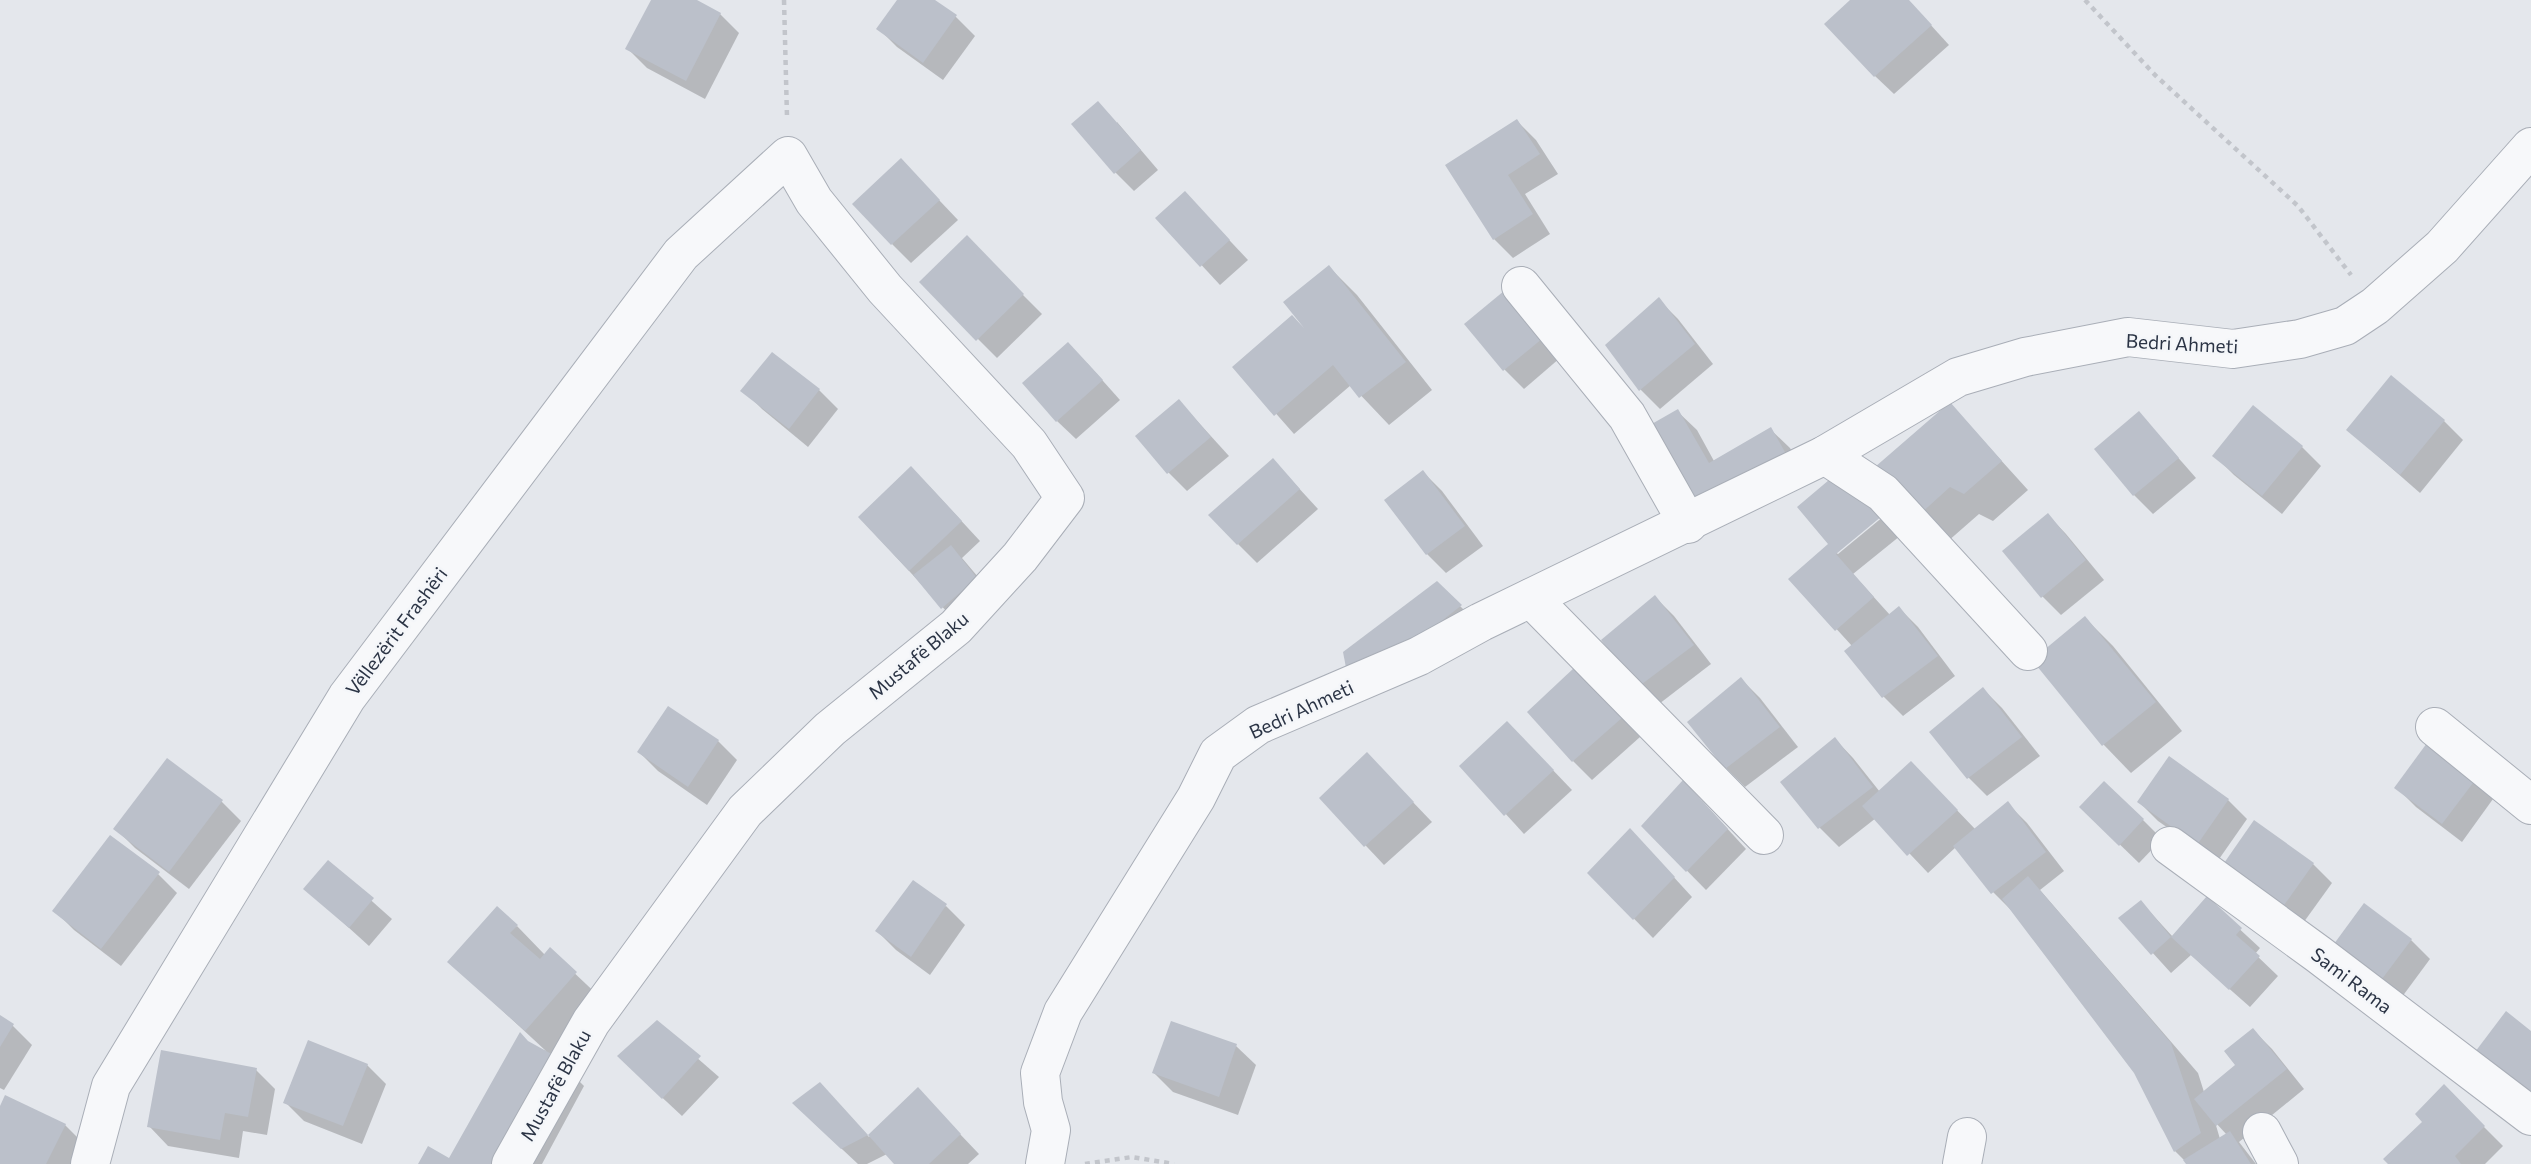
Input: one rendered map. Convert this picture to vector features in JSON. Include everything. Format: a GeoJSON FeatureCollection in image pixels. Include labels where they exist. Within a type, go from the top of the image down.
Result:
{"type":"FeatureCollection","features":[{"type":"Feature","properties":{"kind":"street","name":"Bedri Ahmeti"},"geometry":{"type":"LineString","coordinates":[[1045,1164],[1052,1130],[1043,1102],[1040,1073],[1062,1012],[1196,798],[1218,754],[1258,725],[1419,656],[1531,598],[1688,524],[1825,455],[1958,377],[2025,357],[2128,337],[2233,349],[2300,339],[2345,326],[2375,306],[2442,247],[2531,147]]}},
{"type":"Feature","properties":{"kind":"street","name":"Vëllezërit Frashëri"},"geometry":{"type":"LineString","coordinates":[[90,1164],[111,1086],[346,697],[681,254],[788,156]]}},
{"type":"Feature","properties":{"kind":"street","name":"Mustafë Blaku"},"geometry":{"type":"LineString","coordinates":[[511,1164],[591,1022],[746,811],[830,729],[956,627],[1020,557],[1065,498],[1029,444],[885,289],[814,201],[788,156]]}},
{"type":"Feature","properties":{"kind":"street"},"geometry":{"type":"LineString","coordinates":[[1521,286],[1627,416],[1688,524]]}},
{"type":"Feature","properties":{"kind":"street"},"geometry":{"type":"LineString","coordinates":[[1825,455],[1883,493],[2028,651]]}},
{"type":"Feature","properties":{"kind":"street"},"geometry":{"type":"LineString","coordinates":[[1531,598],[1764,835]]}},
{"type":"Feature","properties":{"kind":"street"},"geometry":{"type":"LineString","coordinates":[[2435,727],[2531,805]]}},
{"type":"Feature","properties":{"kind":"street","name":"Sami Rama"},"geometry":{"type":"LineString","coordinates":[[2170,846],[2531,1116]]}},
{"type":"Feature","properties":{"kind":"path"},"geometry":{"type":"LineString","coordinates":[[784,0],[788,156]]}},
{"type":"Feature","properties":{"kind":"path"},"geometry":{"type":"LineString","coordinates":[[2085,0],[2155,75],[2298,206],[2375,306]]}},
{"type":"Feature","properties":{"kind":"path"},"geometry":{"type":"LineString","coordinates":[[1084,1164],[1132,1157],[1174,1164]]}},
{"type":"Feature","properties":{"kind":"building"},"geometry":{"type":"Polygon","coordinates":[[[651,0],[697,0],[721,13],[686,81],[625,49],[651,0]]]}},
{"type":"Feature","properties":{"kind":"building"},"geometry":{"type":"Polygon","coordinates":[[[897,0],[935,0],[957,15],[923,63],[876,29],[897,0]]]}},
{"type":"Feature","properties":{"kind":"building"},"geometry":{"type":"Polygon","coordinates":[[[1850,0],[1909,0],[1932,25],[1874,77],[1824,24],[1850,0]]]}},
{"type":"Feature","properties":{"kind":"building"},"geometry":{"type":"Polygon","coordinates":[[[1098,101],[1141,150],[1114,174],[1071,124],[1098,101]]]}},
{"type":"Feature","properties":{"kind":"building"},"geometry":{"type":"Polygon","coordinates":[[[1517,119],[1540,154],[1508,175],[1533,214],[1493,240],[1445,165],[1517,119]]]}},
{"type":"Feature","properties":{"kind":"building"},"geometry":{"type":"Polygon","coordinates":[[[901,158],[940,200],[891,245],[852,204],[901,158]]]}},
{"type":"Feature","properties":{"kind":"building"},"geometry":{"type":"Polygon","coordinates":[[[1185,191],[1230,240],[1200,267],[1155,218],[1185,191]]]}},
{"type":"Feature","properties":{"kind":"building"},"geometry":{"type":"Polygon","coordinates":[[[967,235],[1024,294],[976,341],[919,282],[967,235]]]}},
{"type":"Feature","properties":{"kind":"building"},"geometry":{"type":"Polygon","coordinates":[[[1329,265],[1406,362],[1359,398],[1333,365],[1274,416],[1232,367],[1292,315],[1304,328],[1283,302],[1329,265]]]}},
{"type":"Feature","properties":{"kind":"building"},"geometry":{"type":"Polygon","coordinates":[[[1510,286],[1549,333],[1503,371],[1464,324],[1510,286]]]}},
{"type":"Feature","properties":{"kind":"building"},"geometry":{"type":"Polygon","coordinates":[[[1659,297],[1695,344],[1639,391],[1605,345],[1659,297]]]}},
{"type":"Feature","properties":{"kind":"building"},"geometry":{"type":"Polygon","coordinates":[[[1068,342],[1103,380],[1056,422],[1022,383],[1068,342]]]}},
{"type":"Feature","properties":{"kind":"building"},"geometry":{"type":"Polygon","coordinates":[[[772,352],[820,389],[789,429],[740,391],[772,352]]]}},
{"type":"Feature","properties":{"kind":"building"},"geometry":{"type":"Polygon","coordinates":[[[2391,375],[2445,420],[2400,475],[2346,430],[2391,375]]]}},
{"type":"Feature","properties":{"kind":"building"},"geometry":{"type":"Polygon","coordinates":[[[1179,399],[1211,437],[1167,474],[1135,436],[1179,399]]]}},
{"type":"Feature","properties":{"kind":"building"},"geometry":{"type":"Polygon","coordinates":[[[1950,402],[2002,461],[1964,494],[1950,487],[1918,516],[1875,467],[1950,402]]]}},
{"type":"Feature","properties":{"kind":"building"},"geometry":{"type":"Polygon","coordinates":[[[2253,405],[2303,446],[2262,496],[2212,456],[2253,405]]]}},
{"type":"Feature","properties":{"kind":"building"},"geometry":{"type":"Polygon","coordinates":[[[1678,409],[1709,463],[1771,427],[1786,454],[1696,505],[1650,425],[1678,409]]]}},
{"type":"Feature","properties":{"kind":"building"},"geometry":{"type":"Polygon","coordinates":[[[2139,411],[2179,458],[2133,496],[2094,449],[2139,411]]]}},
{"type":"Feature","properties":{"kind":"building"},"geometry":{"type":"Polygon","coordinates":[[[1273,458],[1300,489],[1237,545],[1208,515],[1273,458]]]}},
{"type":"Feature","properties":{"kind":"building"},"geometry":{"type":"Polygon","coordinates":[[[911,466],[962,521],[909,571],[858,517],[911,466]]]}},
{"type":"Feature","properties":{"kind":"building"},"geometry":{"type":"Polygon","coordinates":[[[1842,469],[1882,516],[1836,554],[1874,597],[1835,631],[1788,579],[1828,544],[1797,507],[1842,469]]]}},
{"type":"Feature","properties":{"kind":"building"},"geometry":{"type":"Polygon","coordinates":[[[1423,470],[1465,526],[1426,555],[1384,500],[1423,470]]]}},
{"type":"Feature","properties":{"kind":"building"},"geometry":{"type":"Polygon","coordinates":[[[2048,513],[2086,560],[2041,598],[2002,551],[2048,513]]]}},
{"type":"Feature","properties":{"kind":"building"},"geometry":{"type":"Polygon","coordinates":[[[951,545],[977,578],[941,609],[913,575],[951,545]]]}},
{"type":"Feature","properties":{"kind":"building"},"geometry":{"type":"Polygon","coordinates":[[[1437,581],[1462,605],[1388,663],[1348,678],[1343,652],[1437,581]]]}},
{"type":"Feature","properties":{"kind":"building"},"geometry":{"type":"Polygon","coordinates":[[[1655,595],[1694,645],[1638,687],[1601,640],[1655,595]]]}},
{"type":"Feature","properties":{"kind":"building"},"geometry":{"type":"Polygon","coordinates":[[[1899,606],[1938,656],[1882,698],[1844,651],[1899,606]]]}},
{"type":"Feature","properties":{"kind":"building"},"geometry":{"type":"Polygon","coordinates":[[[2085,616],[2156,702],[2102,746],[2032,660],[2085,616]]]}},
{"type":"Feature","properties":{"kind":"building"},"geometry":{"type":"Polygon","coordinates":[[[1575,667],[1623,717],[1572,762],[1527,712],[1575,667]]]}},
{"type":"Feature","properties":{"kind":"building"},"geometry":{"type":"Polygon","coordinates":[[[1741,677],[1780,727],[1725,769],[1687,722],[1741,677]]]}},
{"type":"Feature","properties":{"kind":"building"},"geometry":{"type":"Polygon","coordinates":[[[1983,687],[2022,737],[1967,779],[1929,732],[1983,687]]]}},
{"type":"Feature","properties":{"kind":"building"},"geometry":{"type":"Polygon","coordinates":[[[668,706],[719,740],[688,787],[637,752],[668,706]]]}},
{"type":"Feature","properties":{"kind":"building"},"geometry":{"type":"Polygon","coordinates":[[[1507,721],[1554,770],[1504,816],[1459,766],[1507,721]]]}},
{"type":"Feature","properties":{"kind":"building"},"geometry":{"type":"Polygon","coordinates":[[[1835,737],[1873,787],[1818,829],[1780,782],[1835,737]]]}},
{"type":"Feature","properties":{"kind":"building"},"geometry":{"type":"Polygon","coordinates":[[[2427,743],[2476,779],[2442,824],[2394,788],[2427,743]]]}},
{"type":"Feature","properties":{"kind":"building"},"geometry":{"type":"Polygon","coordinates":[[[1367,752],[1414,802],[1364,847],[1319,798],[1367,752]]]}},
{"type":"Feature","properties":{"kind":"building"},"geometry":{"type":"Polygon","coordinates":[[[2169,756],[2229,799],[2197,845],[2137,802],[2169,756]]]}},
{"type":"Feature","properties":{"kind":"building"},"geometry":{"type":"Polygon","coordinates":[[[167,758],[223,800],[169,872],[113,829],[167,758]]]}},
{"type":"Feature","properties":{"kind":"building"},"geometry":{"type":"Polygon","coordinates":[[[1911,761],[1958,810],[1907,856],[1862,806],[1911,761]]]}},
{"type":"Feature","properties":{"kind":"building"},"geometry":{"type":"Polygon","coordinates":[[[1683,780],[1728,829],[1686,872],[1641,826],[1683,780]]]}},
{"type":"Feature","properties":{"kind":"building"},"geometry":{"type":"Polygon","coordinates":[[[2104,781],[2144,819],[2119,846],[2079,807],[2104,781]]]}},
{"type":"Feature","properties":{"kind":"building"},"geometry":{"type":"Polygon","coordinates":[[[2008,801],[2046,852],[1991,894],[1953,846],[2008,801]]]}},
{"type":"Feature","properties":{"kind":"building"},"geometry":{"type":"Polygon","coordinates":[[[2254,820],[2314,863],[2282,908],[2222,866],[2254,820]]]}},
{"type":"Feature","properties":{"kind":"building"},"geometry":{"type":"Polygon","coordinates":[[[1630,828],[1675,877],[1633,920],[1587,873],[1630,828]]]}},
{"type":"Feature","properties":{"kind":"building"},"geometry":{"type":"Polygon","coordinates":[[[110,835],[160,872],[101,949],[52,911],[110,835]]]}},
{"type":"Feature","properties":{"kind":"building"},"geometry":{"type":"Polygon","coordinates":[[[328,860],[374,898],[349,928],[303,889],[328,860]]]}},
{"type":"Feature","properties":{"kind":"building"},"geometry":{"type":"Polygon","coordinates":[[[2028,876],[2171,1043],[2201,1133],[2174,1152],[2134,1073],[2002,899],[2028,876]]]}},
{"type":"Feature","properties":{"kind":"building"},"geometry":{"type":"Polygon","coordinates":[[[913,880],[947,904],[911,957],[875,931],[913,880]]]}},
{"type":"Feature","properties":{"kind":"building"},"geometry":{"type":"Polygon","coordinates":[[[2207,896],[2242,928],[2236,935],[2260,956],[2229,990],[2171,937],[2207,896]]]}},
{"type":"Feature","properties":{"kind":"building"},"geometry":{"type":"Polygon","coordinates":[[[2141,900],[2171,937],[2151,955],[2118,918],[2141,900]]]}},
{"type":"Feature","properties":{"kind":"building"},"geometry":{"type":"Polygon","coordinates":[[[2364,903],[2412,939],[2379,983],[2331,948],[2364,903]]]}},
{"type":"Feature","properties":{"kind":"building"},"geometry":{"type":"Polygon","coordinates":[[[497,906],[518,925],[510,933],[540,959],[550,947],[577,972],[525,1031],[447,962],[497,906]]]}},
{"type":"Feature","properties":{"kind":"building"},"geometry":{"type":"Polygon","coordinates":[[[2506,1011],[2531,1031],[2531,1105],[2469,1060],[2506,1011]]]}},
{"type":"Feature","properties":{"kind":"building"},"geometry":{"type":"Polygon","coordinates":[[[0,1015],[14,1024],[0,1047],[0,1015]]]}},
{"type":"Feature","properties":{"kind":"building"},"geometry":{"type":"Polygon","coordinates":[[[657,1020],[701,1056],[662,1099],[617,1056],[657,1020]]]}},
{"type":"Feature","properties":{"kind":"building"},"geometry":{"type":"Polygon","coordinates":[[[1171,1021],[1237,1044],[1219,1097],[1152,1073],[1171,1021]]]}},
{"type":"Feature","properties":{"kind":"building"},"geometry":{"type":"Polygon","coordinates":[[[2253,1028],[2287,1069],[2216,1126],[2194,1099],[2235,1065],[2224,1051],[2253,1028]]]}},
{"type":"Feature","properties":{"kind":"building"},"geometry":{"type":"Polygon","coordinates":[[[520,1032],[528,1041],[557,1057],[499,1164],[418,1164],[428,1146],[449,1158],[520,1032]]]}},
{"type":"Feature","properties":{"kind":"building"},"geometry":{"type":"Polygon","coordinates":[[[308,1040],[368,1064],[343,1126],[283,1103],[308,1040]]]}},
{"type":"Feature","properties":{"kind":"building"},"geometry":{"type":"Polygon","coordinates":[[[161,1050],[257,1068],[248,1117],[225,1113],[220,1140],[147,1127],[161,1050]]]}},
{"type":"Feature","properties":{"kind":"building"},"geometry":{"type":"Polygon","coordinates":[[[820,1082],[868,1135],[841,1149],[792,1103],[820,1082]]]}},
{"type":"Feature","properties":{"kind":"building"},"geometry":{"type":"Polygon","coordinates":[[[2444,1084],[2485,1126],[2455,1156],[2461,1164],[2388,1164],[2383,1159],[2422,1122],[2415,1114],[2444,1084]]]}},
{"type":"Feature","properties":{"kind":"building"},"geometry":{"type":"Polygon","coordinates":[[[918,1087],[961,1134],[929,1164],[894,1164],[868,1135],[918,1087]]]}},
{"type":"Feature","properties":{"kind":"building"},"geometry":{"type":"Polygon","coordinates":[[[5,1095],[66,1124],[46,1164],[0,1164],[0,1106],[5,1095]]]}},
{"type":"Feature","properties":{"kind":"building"},"geometry":{"type":"Polygon","coordinates":[[[2230,1131],[2251,1164],[2186,1164],[2183,1160],[2230,1131]]]}}]}
